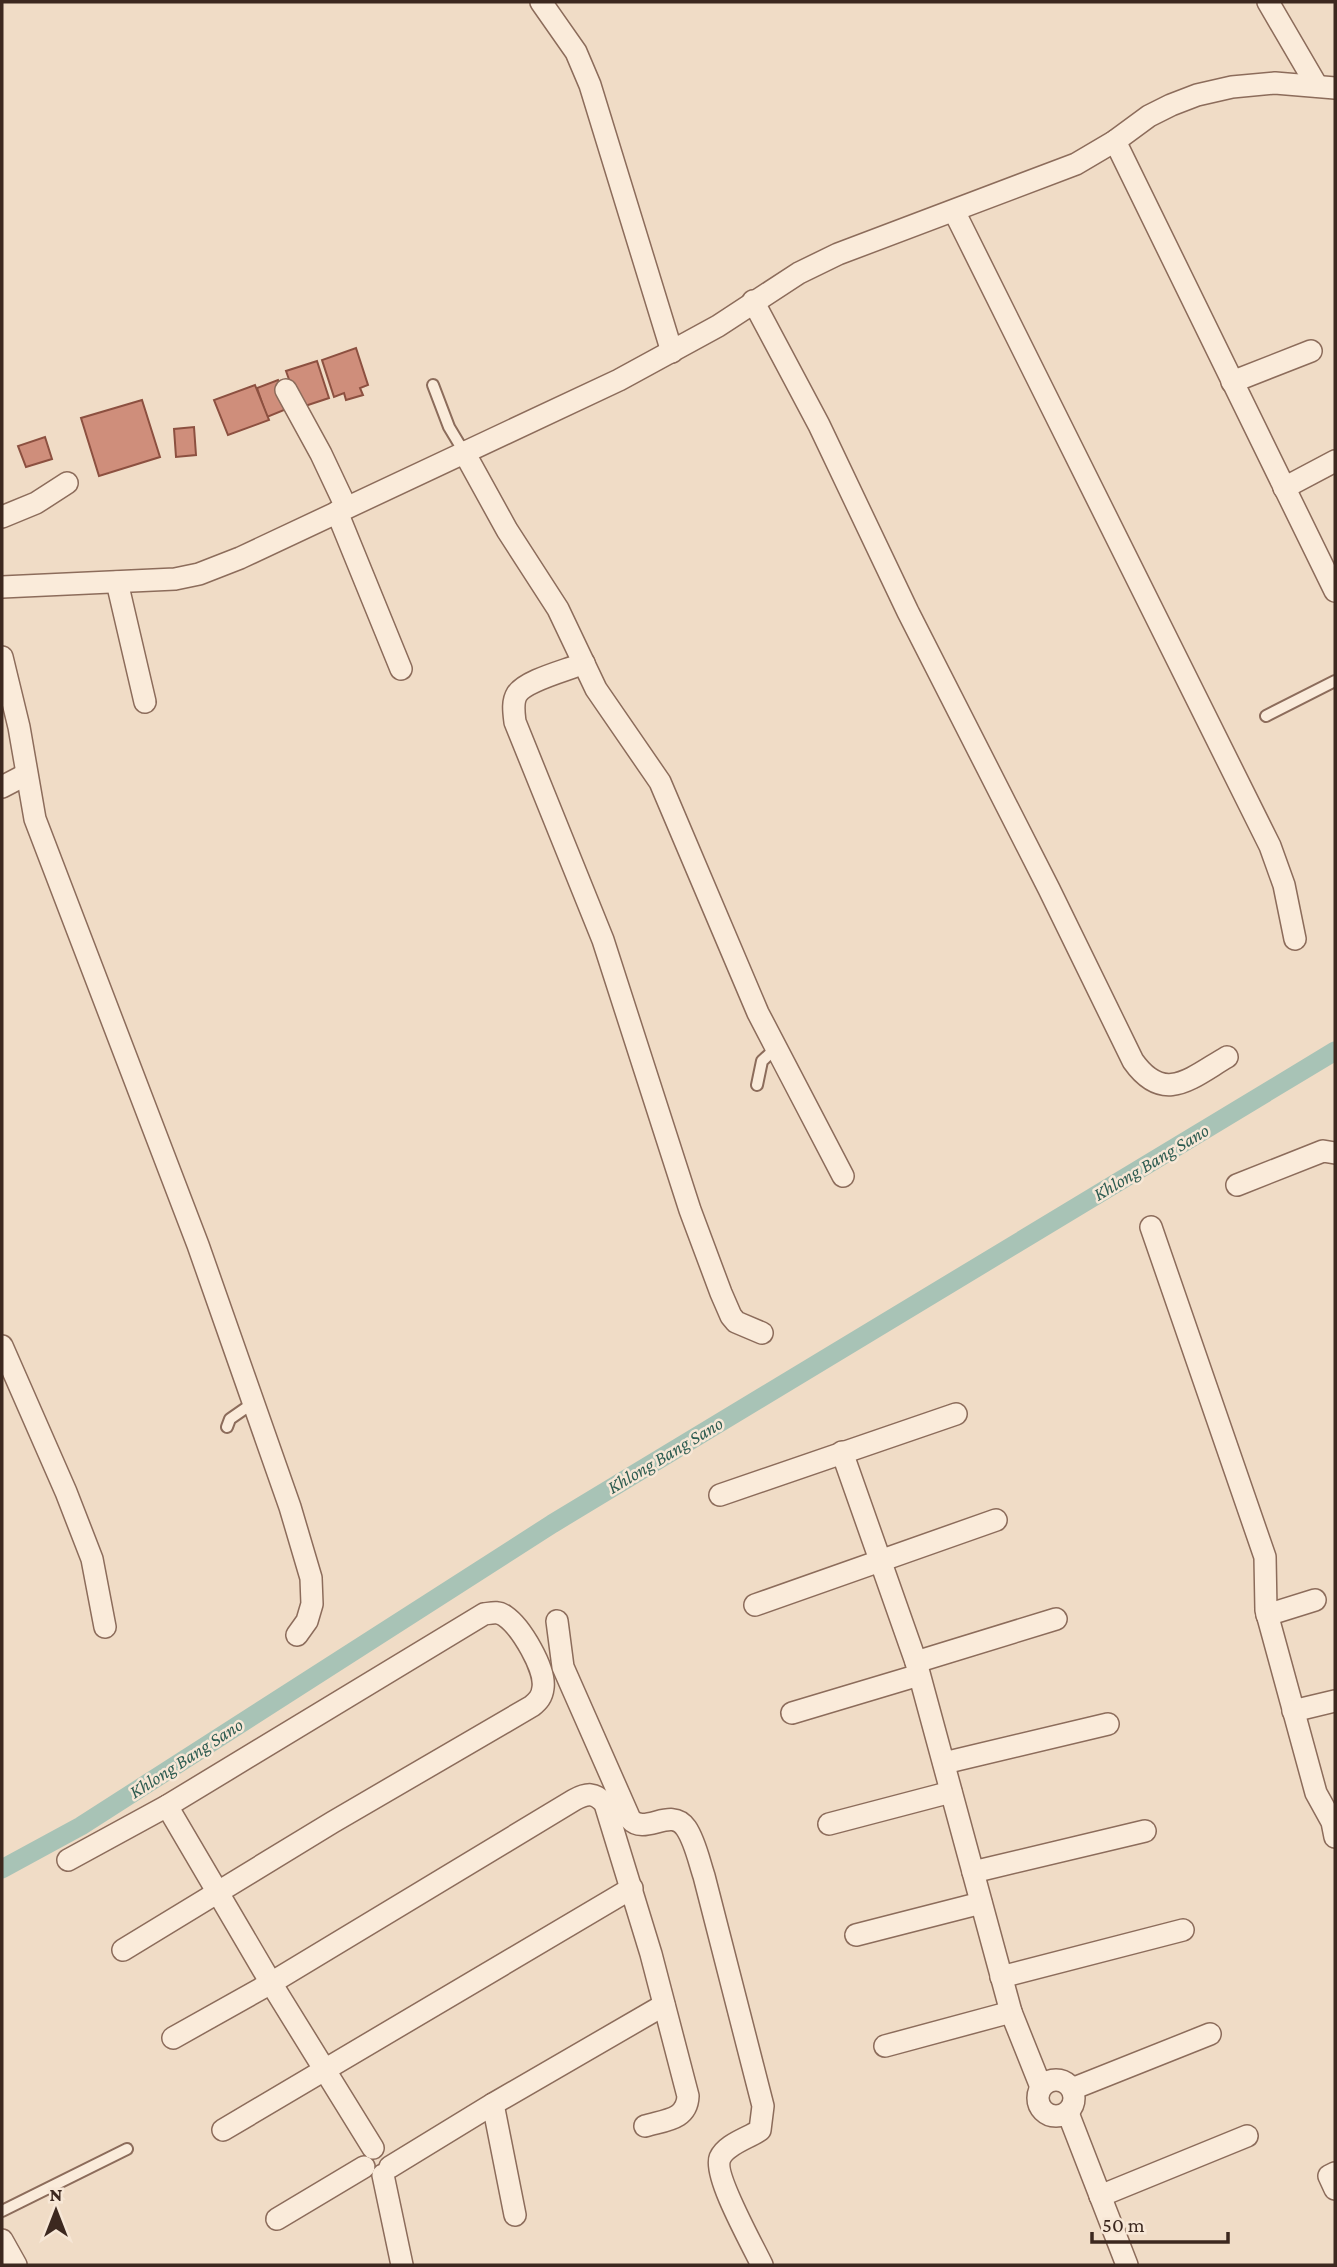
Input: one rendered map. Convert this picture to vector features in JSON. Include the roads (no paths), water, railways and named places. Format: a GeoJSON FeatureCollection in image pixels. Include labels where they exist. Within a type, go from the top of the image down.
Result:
{"type":"FeatureCollection","features":[{"type":"Feature","properties":{"kind":"street"},"geometry":{"type":"LineString","coordinates":[[541,2],[576,52],[590,85],[672,352]]}},
{"type":"Feature","properties":{"kind":"street"},"geometry":{"type":"LineString","coordinates":[[1268,2],[1326,87]]}},
{"type":"Feature","properties":{"kind":"street"},"geometry":{"type":"LineString","coordinates":[[2,587],[175,579],[199,574],[240,558],[619,380],[718,326],[800,272],[838,254],[1076,164],[1115,141],[1149,116],[1197,95],[1232,87],[1275,83],[1326,87]]}},
{"type":"Feature","properties":{"kind":"street"},"geometry":{"type":"LineString","coordinates":[[1115,141],[1335,591]]}},
{"type":"Feature","properties":{"kind":"street"},"geometry":{"type":"LineString","coordinates":[[954,211],[1270,846],[1283,885],[1295,939]]}},
{"type":"Feature","properties":{"kind":"street"},"geometry":{"type":"LineString","coordinates":[[753,301],[819,425],[908,612],[1133,1061],[1143,1076],[1154,1083],[1167,1086],[1180,1083],[1227,1057]]}},
{"type":"Feature","properties":{"kind":"street"},"geometry":{"type":"LineString","coordinates":[[1232,382],[1311,351]]}},
{"type":"Feature","properties":{"kind":"street"},"geometry":{"type":"LineString","coordinates":[[286,390],[321,454],[401,669]]}},
{"type":"Feature","properties":{"kind":"street"},"geometry":{"type":"LineString","coordinates":[[464,452],[507,530],[553,601],[596,689],[660,782],[758,1013],[843,1176]]}},
{"type":"Feature","properties":{"kind":"street"},"geometry":{"type":"LineString","coordinates":[[1284,488],[1335,461]]}},
{"type":"Feature","properties":{"kind":"street"},"geometry":{"type":"LineString","coordinates":[[2,517],[36,503],[67,483]]}},
{"type":"Feature","properties":{"kind":"street"},"geometry":{"type":"LineString","coordinates":[[117,582],[145,702]]}},
{"type":"Feature","properties":{"kind":"street"},"geometry":{"type":"LineString","coordinates":[[2,657],[19,727],[35,819],[198,1245],[290,1507],[311,1578],[312,1604],[307,1621],[296,1635]]}},
{"type":"Feature","properties":{"kind":"street"},"geometry":{"type":"LineString","coordinates":[[584,663],[526,685],[517,695],[513,708],[515,722],[603,940],[682,1186],[721,1293],[736,1322],[762,1333]]}},
{"type":"Feature","properties":{"kind":"street"},"geometry":{"type":"LineString","coordinates":[[2,787],[26,775]]}},
{"type":"Feature","properties":{"kind":"street"},"geometry":{"type":"LineString","coordinates":[[1237,1185],[1323,1151],[1335,1153]]}},
{"type":"Feature","properties":{"kind":"street"},"geometry":{"type":"LineString","coordinates":[[1151,1227],[1265,1557],[1267,1615],[1315,1793],[1329,1806],[1335,1837]]}},
{"type":"Feature","properties":{"kind":"street"},"geometry":{"type":"LineString","coordinates":[[2,1346],[66,1492],[92,1559],[105,1627]]}},
{"type":"Feature","properties":{"kind":"street"},"geometry":{"type":"LineString","coordinates":[[720,1495],[956,1415]]}},
{"type":"Feature","properties":{"kind":"street"},"geometry":{"type":"LineString","coordinates":[[842,1452],[918,1668],[1011,2012],[1041,2087]]}},
{"type":"Feature","properties":{"kind":"street"},"geometry":{"type":"LineString","coordinates":[[755,1605],[996,1520]]}},
{"type":"Feature","properties":{"kind":"street"},"geometry":{"type":"LineString","coordinates":[[1267,1615],[1315,1600]]}},
{"type":"Feature","properties":{"kind":"street"},"geometry":{"type":"LineString","coordinates":[[68,1860],[167,1805],[484,1614],[496,1612],[506,1617],[527,1641],[544,1685],[541,1697],[532,1706],[333,1822],[123,1950]]}},
{"type":"Feature","properties":{"kind":"street"},"geometry":{"type":"LineString","coordinates":[[792,1713],[1056,1619]]}},
{"type":"Feature","properties":{"kind":"street"},"geometry":{"type":"LineString","coordinates":[[557,1621],[563,1667],[630,1819],[640,1825],[669,1819],[680,1822],[693,1843],[704,1876],[763,2106],[760,2130],[728,2148],[720,2158],[720,2176],[762,2265]]}},
{"type":"Feature","properties":{"kind":"street"},"geometry":{"type":"LineString","coordinates":[[1293,1711],[1335,1701]]}},
{"type":"Feature","properties":{"kind":"street"},"geometry":{"type":"LineString","coordinates":[[944,1763],[1108,1724]]}},
{"type":"Feature","properties":{"kind":"street"},"geometry":{"type":"LineString","coordinates":[[828,1824],[951,1793]]}},
{"type":"Feature","properties":{"kind":"street"},"geometry":{"type":"LineString","coordinates":[[173,2038],[271,1983],[583,1795],[590,1794],[599,1796],[605,1804],[632,1888],[688,2096],[685,2111],[678,2116],[645,2126]]}},
{"type":"Feature","properties":{"kind":"street"},"geometry":{"type":"LineString","coordinates":[[167,1805],[271,1983],[327,2070],[378,2164],[402,2265]]}},
{"type":"Feature","properties":{"kind":"street"},"geometry":{"type":"LineString","coordinates":[[973,1872],[1145,1831]]}},
{"type":"Feature","properties":{"kind":"street"},"geometry":{"type":"LineString","coordinates":[[223,2130],[632,1888]]}},
{"type":"Feature","properties":{"kind":"street"},"geometry":{"type":"LineString","coordinates":[[856,1935],[981,1903]]}},
{"type":"Feature","properties":{"kind":"street"},"geometry":{"type":"LineString","coordinates":[[1001,1977],[1183,1930]]}},
{"type":"Feature","properties":{"kind":"street"},"geometry":{"type":"LineString","coordinates":[[277,2219],[493,2104],[664,2005]]}},
{"type":"Feature","properties":{"kind":"street"},"geometry":{"type":"LineString","coordinates":[[885,2046],[1011,2012]]}},
{"type":"Feature","properties":{"kind":"street"},"geometry":{"type":"LineString","coordinates":[[1072,2089],[1210,2034]]}},
{"type":"Feature","properties":{"kind":"street"},"geometry":{"type":"LineString","coordinates":[[1048,2081],[1066,2082],[1072,2089],[1074,2102],[1068,2113],[1055,2117],[1043,2111],[1037,2099],[1041,2087],[1048,2081]]}},
{"type":"Feature","properties":{"kind":"street"},"geometry":{"type":"LineString","coordinates":[[493,2104],[515,2215]]}},
{"type":"Feature","properties":{"kind":"street"},"geometry":{"type":"LineString","coordinates":[[1068,2113],[1127,2265]]}},
{"type":"Feature","properties":{"kind":"street"},"geometry":{"type":"LineString","coordinates":[[1100,2196],[1247,2136]]}},
{"type":"Feature","properties":{"kind":"street"},"geometry":{"type":"LineString","coordinates":[[2,2240],[16,2265]]}},
{"type":"Feature","properties":{"kind":"lane"},"geometry":{"type":"LineString","coordinates":[[433,385],[449,428],[464,452]]}},
{"type":"Feature","properties":{"kind":"lane"},"geometry":{"type":"LineString","coordinates":[[1266,716],[1335,681]]}},
{"type":"Feature","properties":{"kind":"lane"},"geometry":{"type":"LineString","coordinates":[[757,1085],[762,1061],[776,1048]]}},
{"type":"Feature","properties":{"kind":"lane"},"geometry":{"type":"LineString","coordinates":[[227,1427],[236,1413],[253,1403]]}},
{"type":"Feature","properties":{"kind":"lane"},"geometry":{"type":"LineString","coordinates":[[2,2210],[127,2149]]}},
{"type":"Feature","properties":{"kind":"waterway","name":"Khlong Bang Sano"},"geometry":{"type":"LineString","coordinates":[[2,1869],[81,1826],[552,1524],[1335,1051]]}}]}
